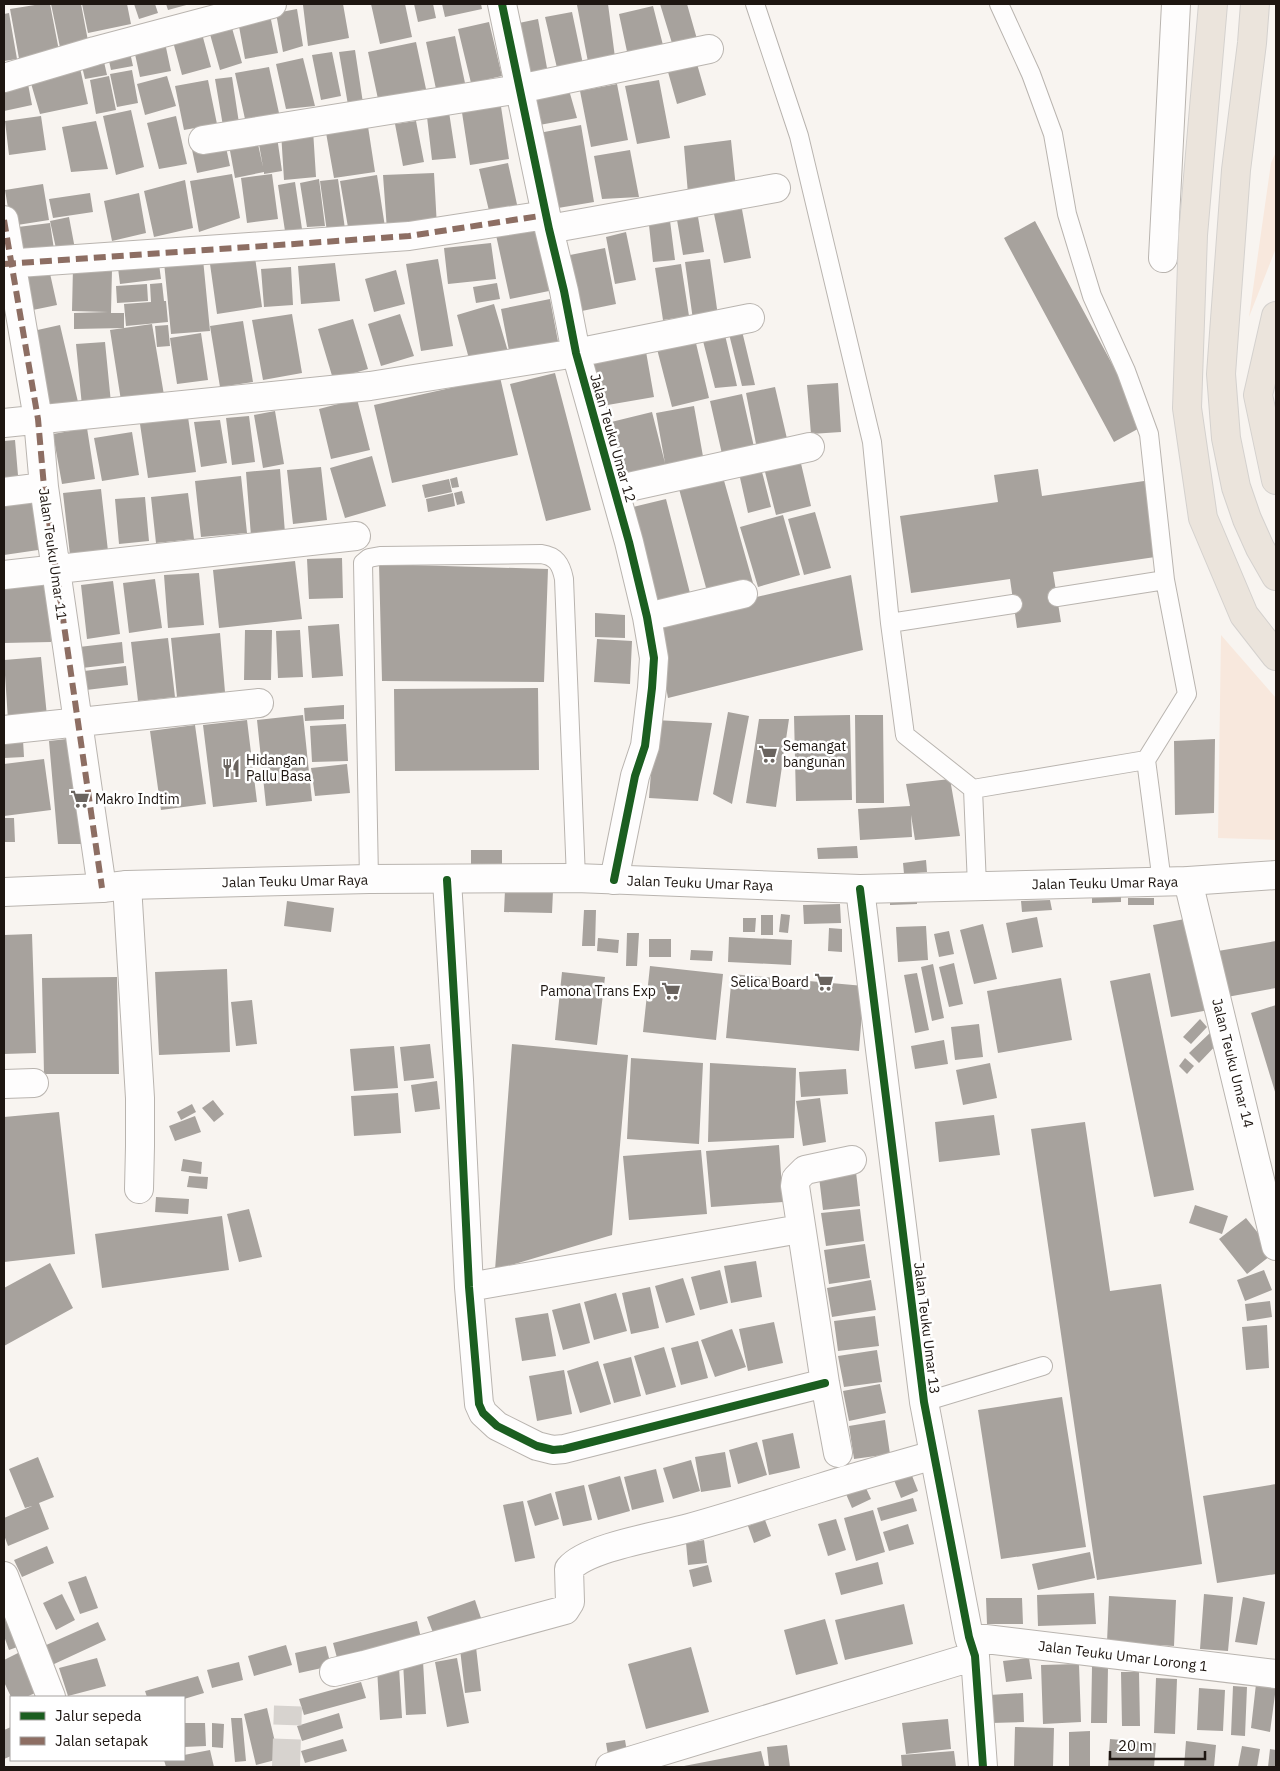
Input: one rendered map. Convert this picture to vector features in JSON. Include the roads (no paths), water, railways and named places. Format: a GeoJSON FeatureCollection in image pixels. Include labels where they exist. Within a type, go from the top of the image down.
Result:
{"type":"FeatureCollection","features":[{"type":"Feature","properties":{"kind":"highway"},"geometry":{"type":"LineString","coordinates":[[1213,4],[1193,235],[1187,408],[1203,518],[1244,615],[1276,656]]}},
{"type":"Feature","properties":{"kind":"highway"},"geometry":{"type":"LineString","coordinates":[[1255,4],[1236,170],[1221,374],[1226,438],[1236,488],[1257,541],[1276,576]]}},
{"type":"Feature","properties":{"kind":"highway"},"geometry":{"type":"LineString","coordinates":[[1276,316],[1258,394],[1276,480]]}},
{"type":"Feature","properties":{"kind":"street"},"geometry":{"type":"LineString","coordinates":[[4,78],[272,4]]}},
{"type":"Feature","properties":{"kind":"street","name":"Jalan Teuku Umar 12"},"geometry":{"type":"LineString","coordinates":[[502,4],[576,353],[615,490],[647,617],[654,658],[645,746],[633,785],[614,880]]}},
{"type":"Feature","properties":{"kind":"street"},"geometry":{"type":"LineString","coordinates":[[1163,258],[1176,4]]}},
{"type":"Feature","properties":{"kind":"street"},"geometry":{"type":"LineString","coordinates":[[203,140],[519,89],[709,49]]}},
{"type":"Feature","properties":{"kind":"street"},"geometry":{"type":"LineString","coordinates":[[7,264],[409,236],[548,222],[776,188]]}},
{"type":"Feature","properties":{"kind":"street","name":"Jalan Teuku Umar 11"},"geometry":{"type":"LineString","coordinates":[[4,220],[7,264],[38,420],[44,487],[78,722],[114,886],[140,1098],[138,1189]]}},
{"type":"Feature","properties":{"kind":"street"},"geometry":{"type":"LineString","coordinates":[[4,423],[370,386],[576,353],[750,318]]}},
{"type":"Feature","properties":{"kind":"street"},"geometry":{"type":"LineString","coordinates":[[615,490],[810,447]]}},
{"type":"Feature","properties":{"kind":"street"},"geometry":{"type":"LineString","coordinates":[[4,492],[44,487]]}},
{"type":"Feature","properties":{"kind":"street"},"geometry":{"type":"LineString","coordinates":[[4,575],[356,536]]}},
{"type":"Feature","properties":{"kind":"street"},"geometry":{"type":"LineString","coordinates":[[647,617],[743,594]]}},
{"type":"Feature","properties":{"kind":"street"},"geometry":{"type":"LineString","coordinates":[[4,730],[259,703]]}},
{"type":"Feature","properties":{"kind":"street","name":"Jalan Teuku Umar Raya"},"geometry":{"type":"LineString","coordinates":[[4,892],[114,886],[369,879],[576,878],[860,889],[1175,881],[1276,875]]}},
{"type":"Feature","properties":{"kind":"street"},"geometry":{"type":"LineString","coordinates":[[446,880],[459,1080],[469,1287],[479,1404],[482,1413],[497,1426],[544,1448],[553,1450],[564,1449],[825,1383]]}},
{"type":"Feature","properties":{"kind":"street","name":"Jalan Teuku Umar 14"},"geometry":{"type":"LineString","coordinates":[[1175,881],[1276,1246]]}},
{"type":"Feature","properties":{"kind":"street","name":"Jalan Teuku Umar 13"},"geometry":{"type":"LineString","coordinates":[[860,889],[924,1402],[972,1647],[983,1767]]}},
{"type":"Feature","properties":{"kind":"street"},"geometry":{"type":"LineString","coordinates":[[4,1084],[34,1083]]}},
{"type":"Feature","properties":{"kind":"street"},"geometry":{"type":"LineString","coordinates":[[838,1452],[800,1229],[795,1186],[796,1179],[805,1170],[852,1160]]}},
{"type":"Feature","properties":{"kind":"street"},"geometry":{"type":"LineString","coordinates":[[469,1287],[800,1229]]}},
{"type":"Feature","properties":{"kind":"street"},"geometry":{"type":"LineString","coordinates":[[334,1672],[565,1610],[570,1602],[568,1570],[572,1564],[603,1550],[690,1528],[934,1455]]}},
{"type":"Feature","properties":{"kind":"street"},"geometry":{"type":"LineString","coordinates":[[4,1576],[51,1696]]}},
{"type":"Feature","properties":{"kind":"street"},"geometry":{"type":"LineString","coordinates":[[611,1767],[972,1647]]}},
{"type":"Feature","properties":{"kind":"street","name":"Jalan Teuku Umar Lorong 1"},"geometry":{"type":"LineString","coordinates":[[972,1647],[1276,1674]]}},
{"type":"Feature","properties":{"kind":"lane"},"geometry":{"type":"LineString","coordinates":[[754,4],[799,136],[872,442],[890,623],[905,735],[973,789],[1146,760]]}},
{"type":"Feature","properties":{"kind":"lane"},"geometry":{"type":"LineString","coordinates":[[999,4],[1031,74],[1053,134],[1067,214],[1092,296],[1126,371],[1149,434],[1165,580],[1187,694],[1146,760],[1175,881]]}},
{"type":"Feature","properties":{"kind":"lane"},"geometry":{"type":"LineString","coordinates":[[369,879],[363,563],[369,558],[380,556],[541,554],[549,555],[559,563],[564,579],[576,878]]}},
{"type":"Feature","properties":{"kind":"lane"},"geometry":{"type":"LineString","coordinates":[[1057,597],[1165,580]]}},
{"type":"Feature","properties":{"kind":"lane"},"geometry":{"type":"LineString","coordinates":[[890,623],[1013,604]]}},
{"type":"Feature","properties":{"kind":"lane"},"geometry":{"type":"LineString","coordinates":[[973,789],[977,886]]}},
{"type":"Feature","properties":{"kind":"lane"},"geometry":{"type":"LineString","coordinates":[[924,1402],[1043,1366]]}},
{"type":"Feature","properties":{"kind":"tunnel"},"geometry":{"type":"LineString","coordinates":[[286,1767],[288,1706]]}},
{"type":"Feature","properties":{"kind":"place","name":"Semangat bangunan"},"geometry":{"type":"Point","coordinates":[768,754]}},
{"type":"Feature","properties":{"kind":"place","name":"Hidangan Pallu Basa"},"geometry":{"type":"Point","coordinates":[231,768]}},
{"type":"Feature","properties":{"kind":"place","name":"Makro Indtim"},"geometry":{"type":"Point","coordinates":[80,799]}},
{"type":"Feature","properties":{"kind":"place","name":"Selica Board"},"geometry":{"type":"Point","coordinates":[824,982]}},
{"type":"Feature","properties":{"kind":"place","name":"Pamona Trans Exp"},"geometry":{"type":"Point","coordinates":[671,991]}}]}
